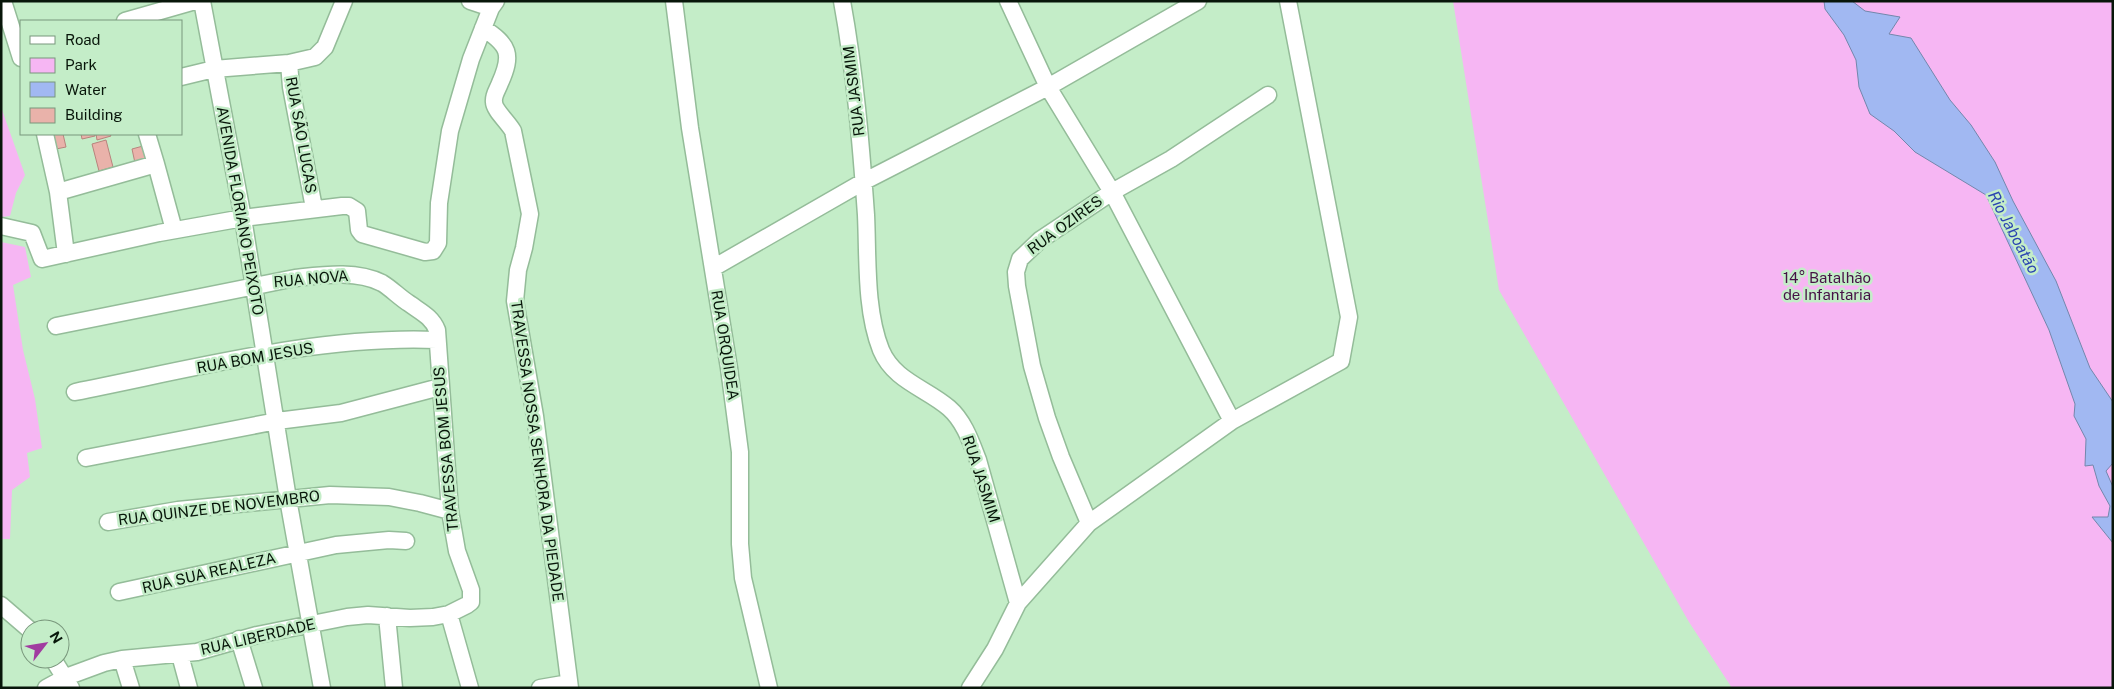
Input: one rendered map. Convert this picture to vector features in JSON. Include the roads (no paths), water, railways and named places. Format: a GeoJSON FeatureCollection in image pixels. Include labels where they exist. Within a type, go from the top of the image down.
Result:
{"type":"FeatureCollection","features":[{"type":"Feature","properties":{"kind":"street"},"geometry":{"type":"LineString","coordinates":[[3,1],[20,51]]}},
{"type":"Feature","properties":{"kind":"street"},"geometry":{"type":"LineString","coordinates":[[128,20],[195,1]]}},
{"type":"Feature","properties":{"kind":"street","name":"AVENIDA FLORIANO PEIXOTO"},"geometry":{"type":"LineString","coordinates":[[202,1],[243,218],[288,498],[322,688]]}},
{"type":"Feature","properties":{"kind":"street"},"geometry":{"type":"LineString","coordinates":[[182,77],[214,69],[289,63],[315,56],[320,52],[328,39],[344,1]]}},
{"type":"Feature","properties":{"kind":"street"},"geometry":{"type":"LineString","coordinates":[[1,226],[32,233],[42,259],[174,230],[243,218],[342,206],[354,208],[359,216],[359,230],[366,235],[426,252],[435,250],[438,243],[439,203],[450,131],[471,59],[494,4],[470,1]]}},
{"type":"Feature","properties":{"kind":"street","name":"RUA ORQUIDEA"},"geometry":{"type":"LineString","coordinates":[[674,1],[690,128],[740,452],[740,544],[743,578],[769,688]]}},
{"type":"Feature","properties":{"kind":"street","name":"RUA JASMIM"},"geometry":{"type":"LineString","coordinates":[[842,1],[856,102],[872,310],[881,350],[886,360],[902,378],[950,409],[965,430],[978,460],[1018,603]]}},
{"type":"Feature","properties":{"kind":"street"},"geometry":{"type":"LineString","coordinates":[[1008,1],[1048,86],[1112,192],[1232,422]]}},
{"type":"Feature","properties":{"kind":"street"},"geometry":{"type":"LineString","coordinates":[[713,268],[863,182],[1048,86],[1198,1]]}},
{"type":"Feature","properties":{"kind":"street"},"geometry":{"type":"LineString","coordinates":[[970,688],[996,649],[1018,603],[1089,523],[1232,422],[1341,361],[1349,317],[1288,1]]}},
{"type":"Feature","properties":{"kind":"street","name":"TRAVESSA NOSSA SENHORA DA PIEDADE"},"geometry":{"type":"LineString","coordinates":[[483,28],[503,42],[508,56],[505,72],[495,94],[494,103],[495,108],[508,122],[512,131],[530,214],[518,270],[515,302],[535,416],[569,685]]}},
{"type":"Feature","properties":{"kind":"street","name":"RUA SÃO LUCAS"},"geometry":{"type":"LineString","coordinates":[[289,63],[291,87],[314,208]]}},
{"type":"Feature","properties":{"kind":"street","name":"RUA OZIRES"},"geometry":{"type":"LineString","coordinates":[[1089,523],[1061,457],[1032,366],[1020,309],[1016,272],[1020,259],[1040,240],[1112,192],[1171,158],[1268,95]]}},
{"type":"Feature","properties":{"kind":"street"},"geometry":{"type":"LineString","coordinates":[[45,135],[58,192],[66,254]]}},
{"type":"Feature","properties":{"kind":"street"},"geometry":{"type":"LineString","coordinates":[[148,135],[174,230]]}},
{"type":"Feature","properties":{"kind":"street"},"geometry":{"type":"LineString","coordinates":[[58,192],[156,164]]}},
{"type":"Feature","properties":{"kind":"street","name":"RUA NOVA"},"geometry":{"type":"LineString","coordinates":[[56,326],[295,278],[330,274],[365,277],[385,285],[426,315],[436,332]]}},
{"type":"Feature","properties":{"kind":"street","name":"RUA BOM JESUS"},"geometry":{"type":"LineString","coordinates":[[74,392],[303,348],[398,339],[436,332]]}},
{"type":"Feature","properties":{"kind":"street","name":"TRAVESSA BOM JESUS"},"geometry":{"type":"LineString","coordinates":[[436,332],[446,435],[450,511],[457,551],[471,590],[471,602]]}},
{"type":"Feature","properties":{"kind":"street"},"geometry":{"type":"LineString","coordinates":[[86,458],[277,422],[341,412],[440,387]]}},
{"type":"Feature","properties":{"kind":"street","name":"RUA QUINZE DE NOVEMBRO"},"geometry":{"type":"LineString","coordinates":[[108,522],[178,510],[330,495],[362,495],[420,503],[450,511]]}},
{"type":"Feature","properties":{"kind":"street","name":"RUA SUA REALEZA"},"geometry":{"type":"LineString","coordinates":[[119,592],[336,545],[389,540],[406,541]]}},
{"type":"Feature","properties":{"kind":"street","name":"RUA LIBERDADE"},"geometry":{"type":"LineString","coordinates":[[46,688],[68,682],[104,663],[122,659],[180,654],[211,648],[239,639],[361,616],[410,618],[449,614],[471,602]]}},
{"type":"Feature","properties":{"kind":"street"},"geometry":{"type":"LineString","coordinates":[[1,605],[20,621]]}},
{"type":"Feature","properties":{"kind":"street"},"geometry":{"type":"LineString","coordinates":[[449,614],[470,688]]}},
{"type":"Feature","properties":{"kind":"street"},"geometry":{"type":"LineString","coordinates":[[387,616],[394,688]]}},
{"type":"Feature","properties":{"kind":"street"},"geometry":{"type":"LineString","coordinates":[[239,639],[254,688]]}},
{"type":"Feature","properties":{"kind":"street"},"geometry":{"type":"LineString","coordinates":[[180,654],[189,688]]}},
{"type":"Feature","properties":{"kind":"street"},"geometry":{"type":"LineString","coordinates":[[122,659],[131,688]]}},
{"type":"Feature","properties":{"kind":"street"},"geometry":{"type":"LineString","coordinates":[[60,669],[68,682]]}},
{"type":"Feature","properties":{"kind":"street"},"geometry":{"type":"LineString","coordinates":[[540,688],[569,685]]}},
{"type":"Feature","properties":{"kind":"water","name":"Rio Jaboatão"},"geometry":{"type":"Polygon","coordinates":[[[1824,1],[1852,1],[1865,11],[1900,17],[1889,34],[1911,38],[1950,100],[1971,125],[1995,162],[2013,201],[2056,281],[2090,368],[2113,402],[2113,463],[2106,471],[2113,487],[2113,543],[2092,517],[2108,517],[2110,506],[2099,486],[2093,465],[2085,466],[2086,439],[2074,416],[2075,404],[2049,330],[1986,195],[1915,152],[1894,131],[1870,114],[1859,87],[1856,60],[1844,35],[1825,9],[1824,1]]]}},
{"type":"Feature","properties":{"kind":"park label","name":"14° Batalhão de Infantaria"},"geometry":{"type":"Point","coordinates":[1827,286]}}]}
